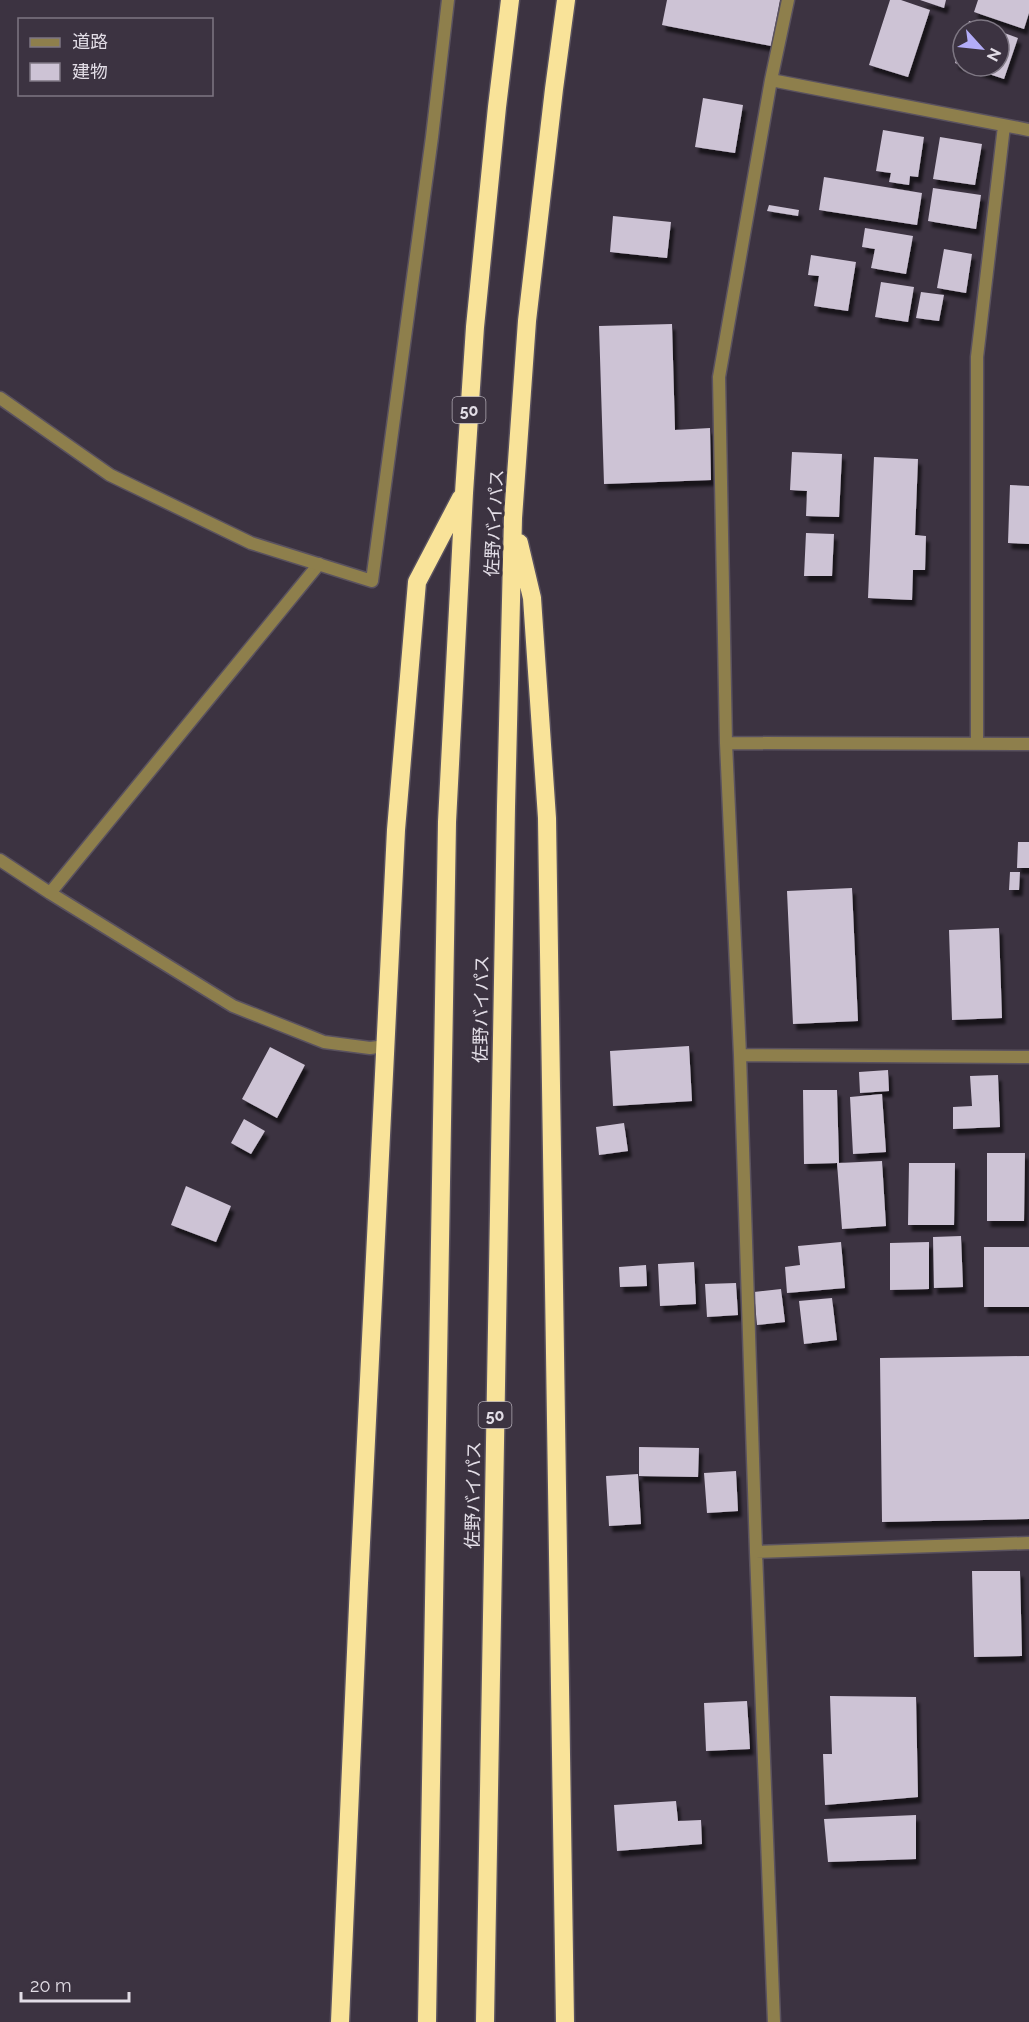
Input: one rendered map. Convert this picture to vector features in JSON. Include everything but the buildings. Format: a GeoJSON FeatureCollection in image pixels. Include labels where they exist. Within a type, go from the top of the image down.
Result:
{"type":"FeatureCollection","features":[{"type":"Feature","properties":{"kind":"highway","name":"佐野バイパス"},"geometry":{"type":"LineString","coordinates":[[426,2022],[447,822],[475,327],[510,0]]}},
{"type":"Feature","properties":{"kind":"highway","name":"佐野バイパス"},"geometry":{"type":"LineString","coordinates":[[485,2022],[513,518],[527,321],[566,0]]}},
{"type":"Feature","properties":{"kind":"highway"},"geometry":{"type":"LineString","coordinates":[[340,2022],[396,830],[417,582],[464,493]]}},
{"type":"Feature","properties":{"kind":"highway"},"geometry":{"type":"LineString","coordinates":[[513,518],[532,598],[547,818],[565,2022]]}},
{"type":"Feature","properties":{"kind":"street"},"geometry":{"type":"LineString","coordinates":[[0,398],[110,475],[252,543],[372,581],[432,138],[448,0]]}},
{"type":"Feature","properties":{"kind":"street"},"geometry":{"type":"LineString","coordinates":[[774,2022],[740,1055],[726,743],[719,376],[771,80],[788,0]]}},
{"type":"Feature","properties":{"kind":"street"},"geometry":{"type":"LineString","coordinates":[[771,80],[1029,130]]}},
{"type":"Feature","properties":{"kind":"street"},"geometry":{"type":"LineString","coordinates":[[977,744],[977,357],[1004,126]]}},
{"type":"Feature","properties":{"kind":"street"},"geometry":{"type":"LineString","coordinates":[[50,893],[319,564]]}},
{"type":"Feature","properties":{"kind":"street"},"geometry":{"type":"LineString","coordinates":[[726,743],[1029,744]]}},
{"type":"Feature","properties":{"kind":"street"},"geometry":{"type":"LineString","coordinates":[[0,860],[233,1006],[324,1042],[370,1048],[386,1046]]}},
{"type":"Feature","properties":{"kind":"street"},"geometry":{"type":"LineString","coordinates":[[740,1055],[1029,1057]]}},
{"type":"Feature","properties":{"kind":"street"},"geometry":{"type":"LineString","coordinates":[[756,1552],[1029,1543]]}}]}
